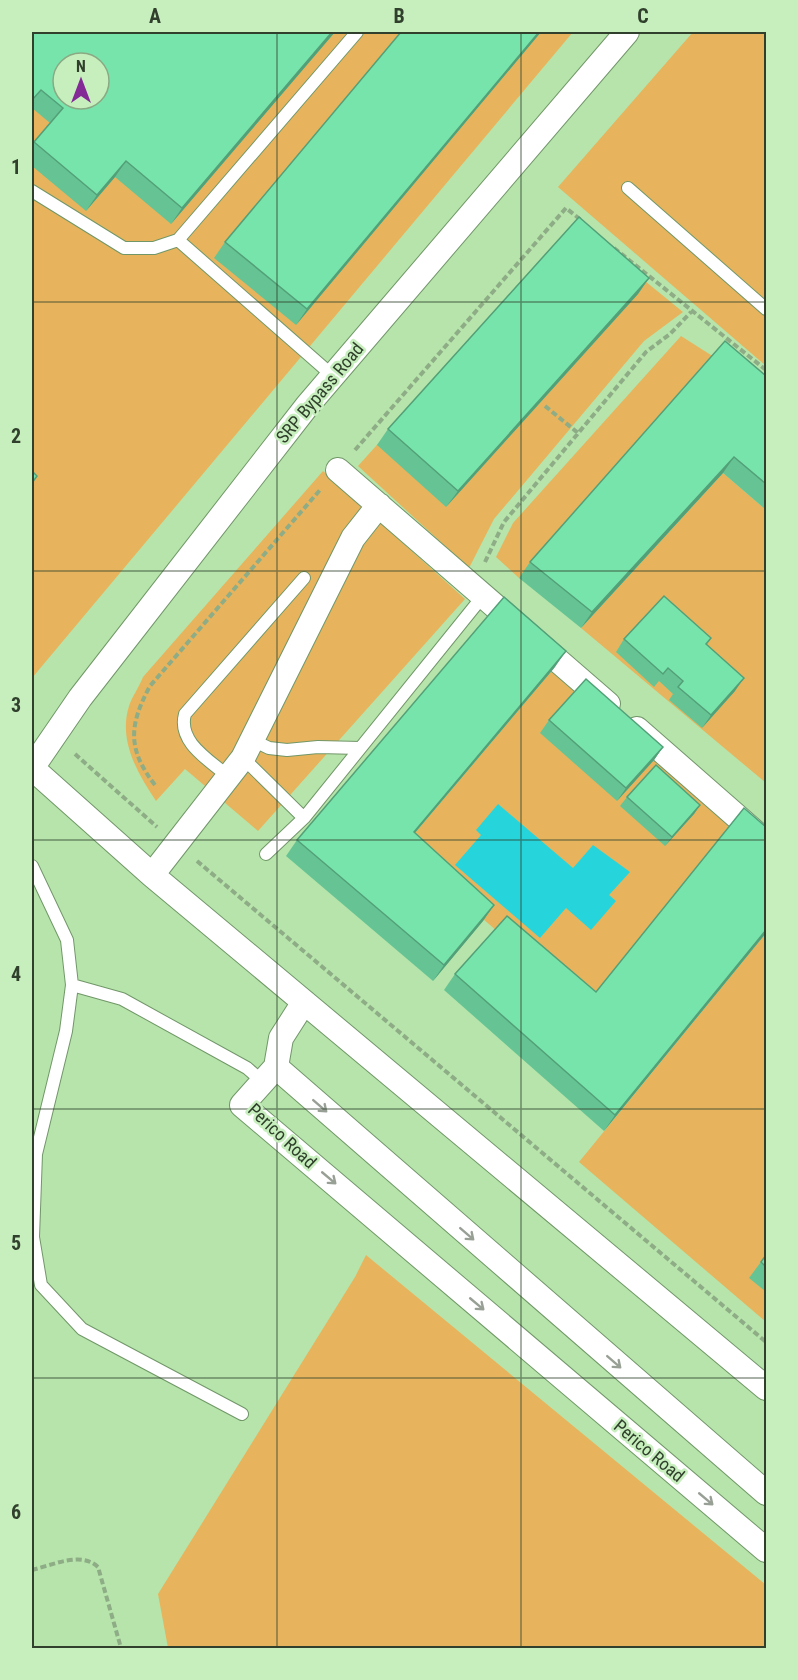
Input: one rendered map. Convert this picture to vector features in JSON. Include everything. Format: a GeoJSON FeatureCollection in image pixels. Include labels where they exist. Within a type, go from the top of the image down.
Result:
{"type":"FeatureCollection","features":[{"type":"Feature","properties":{"kind":"street","name":"SRP Bypass Road"},"geometry":{"type":"LineString","coordinates":[[32,768],[80,698],[333,376],[627,32]]}},
{"type":"Feature","properties":{"kind":"street"},"geometry":{"type":"LineString","coordinates":[[338,470],[766,842]]}},
{"type":"Feature","properties":{"kind":"street"},"geometry":{"type":"LineString","coordinates":[[152,875],[242,758],[353,538],[379,505]]}},
{"type":"Feature","properties":{"kind":"street"},"geometry":{"type":"LineString","coordinates":[[32,768],[152,875],[766,1388]]}},
{"type":"Feature","properties":{"kind":"street"},"geometry":{"type":"LineString","coordinates":[[304,1002],[281,1038],[269,1075],[766,1493]]}},
{"type":"Feature","properties":{"kind":"street","name":"Perico Road"},"geometry":{"type":"LineString","coordinates":[[269,1075],[243,1105],[766,1550]]}},
{"type":"Feature","properties":{"kind":"lane"},"geometry":{"type":"LineString","coordinates":[[32,191],[124,248],[154,248],[178,240],[357,32]]}},
{"type":"Feature","properties":{"kind":"lane"},"geometry":{"type":"LineString","coordinates":[[628,188],[766,309]]}},
{"type":"Feature","properties":{"kind":"lane"},"geometry":{"type":"LineString","coordinates":[[178,240],[333,376]]}},
{"type":"Feature","properties":{"kind":"lane"},"geometry":{"type":"LineString","coordinates":[[304,578],[185,714],[182,727],[188,741],[242,758],[304,818]]}},
{"type":"Feature","properties":{"kind":"lane"},"geometry":{"type":"LineString","coordinates":[[266,854],[304,818],[360,748],[478,591]]}},
{"type":"Feature","properties":{"kind":"lane"},"geometry":{"type":"LineString","coordinates":[[242,758],[269,748],[287,750],[318,747],[360,748]]}},
{"type":"Feature","properties":{"kind":"lane"},"geometry":{"type":"LineString","coordinates":[[32,866],[68,940],[72,985],[66,1031],[36,1154],[33,1237],[40,1285],[82,1329],[243,1414]]}},
{"type":"Feature","properties":{"kind":"lane"},"geometry":{"type":"LineString","coordinates":[[72,985],[122,999],[247,1068],[269,1075]]}},
{"type":"Feature","properties":{"kind":"path"},"geometry":{"type":"LineString","coordinates":[[155,785],[142,768],[134,740],[136,710],[150,686],[566,208],[584,223]]}},
{"type":"Feature","properties":{"kind":"path"},"geometry":{"type":"LineString","coordinates":[[611,245],[691,312],[766,370]]}},
{"type":"Feature","properties":{"kind":"path"},"geometry":{"type":"LineString","coordinates":[[478,591],[504,522],[646,352],[670,334],[691,312]]}},
{"type":"Feature","properties":{"kind":"path"},"geometry":{"type":"LineString","coordinates":[[545,406],[578,433]]}},
{"type":"Feature","properties":{"kind":"path"},"geometry":{"type":"LineString","coordinates":[[54,736],[177,844],[766,1342]]}},
{"type":"Feature","properties":{"kind":"path"},"geometry":{"type":"LineString","coordinates":[[32,1570],[78,1558],[90,1560],[98,1567],[121,1648]]}},
{"type":"Feature","properties":{"kind":"shaded area"},"geometry":{"type":"Polygon","coordinates":[[[32,32],[766,32],[766,1648],[32,1648],[32,32]]]}},
{"type":"Feature","properties":{"kind":"shaded area"},"geometry":{"type":"Polygon","coordinates":[[[32,32],[573,32],[32,678],[32,32]]]}},
{"type":"Feature","properties":{"kind":"shaded area"},"geometry":{"type":"Polygon","coordinates":[[[693,32],[766,32],[766,366],[558,187],[693,32]]]}},
{"type":"Feature","properties":{"kind":"shaded area"},"geometry":{"type":"Polygon","coordinates":[[[575,224],[683,312],[644,341],[494,519],[469,568],[358,466],[575,224]]]}},
{"type":"Feature","properties":{"kind":"shaded area"},"geometry":{"type":"Polygon","coordinates":[[[681,336],[714,357],[519,578],[496,557],[513,523],[681,336]]]}},
{"type":"Feature","properties":{"kind":"shaded area"},"geometry":{"type":"Polygon","coordinates":[[[323,471],[465,599],[258,831],[185,769],[156,801],[137,768],[126,732],[129,706],[143,677],[323,471]]]}},
{"type":"Feature","properties":{"kind":"shaded area"},"geometry":{"type":"Polygon","coordinates":[[[723,473],[766,510],[766,783],[581,628],[723,473]]]}},
{"type":"Feature","properties":{"kind":"shaded area"},"geometry":{"type":"Polygon","coordinates":[[[555,667],[733,824],[585,1008],[402,848],[555,667]]]}},
{"type":"Feature","properties":{"kind":"shaded area"},"geometry":{"type":"Polygon","coordinates":[[[766,933],[766,1322],[579,1162],[766,933]]]}},
{"type":"Feature","properties":{"kind":"shaded area"},"geometry":{"type":"Polygon","coordinates":[[[366,1255],[766,1585],[766,1648],[168,1648],[158,1594],[355,1277],[366,1255]]]}},
{"type":"Feature","properties":{"kind":"water"},"geometry":{"type":"Polygon","coordinates":[[[498,804],[573,868],[593,845],[630,872],[609,895],[616,901],[591,930],[566,908],[540,938],[455,865],[481,835],[476,830],[498,804]]]}},
{"type":"Feature","properties":{"kind":"building"},"geometry":{"type":"Polygon","coordinates":[[[32,32],[332,32],[182,208],[126,161],[97,195],[34,142],[60,111],[111,111],[111,51],[51,51],[51,98],[41,90],[32,100],[32,32]]]}},
{"type":"Feature","properties":{"kind":"building"},"geometry":{"type":"Polygon","coordinates":[[[401,32],[539,32],[307,309],[225,242],[401,32]]]}},
{"type":"Feature","properties":{"kind":"building"},"geometry":{"type":"Polygon","coordinates":[[[579,217],[649,278],[458,491],[388,429],[579,217]]]}},
{"type":"Feature","properties":{"kind":"building"},"geometry":{"type":"Polygon","coordinates":[[[725,341],[766,376],[766,484],[734,457],[592,612],[530,562],[725,341]]]}},
{"type":"Feature","properties":{"kind":"building"},"geometry":{"type":"Polygon","coordinates":[[[32,471],[37,476],[32,483],[32,471]]]}},
{"type":"Feature","properties":{"kind":"building"},"geometry":{"type":"Polygon","coordinates":[[[664,596],[711,638],[706,644],[744,678],[711,715],[678,687],[683,681],[668,668],[663,674],[624,639],[664,596]]]}},
{"type":"Feature","properties":{"kind":"building"},"geometry":{"type":"Polygon","coordinates":[[[504,597],[566,651],[414,832],[494,905],[444,965],[297,840],[504,597]]]}},
{"type":"Feature","properties":{"kind":"building"},"geometry":{"type":"Polygon","coordinates":[[[586,679],[663,747],[626,788],[549,720],[586,679]]]}},
{"type":"Feature","properties":{"kind":"building"},"geometry":{"type":"Polygon","coordinates":[[[656,765],[700,805],[672,837],[627,797],[656,765]]]}},
{"type":"Feature","properties":{"kind":"building"},"geometry":{"type":"Polygon","coordinates":[[[744,808],[766,827],[766,930],[615,1115],[455,974],[507,916],[596,992],[744,808]]]}},
{"type":"Feature","properties":{"kind":"building"},"geometry":{"type":"Polygon","coordinates":[[[766,1255],[766,1267],[761,1262],[766,1255]]]}}]}
